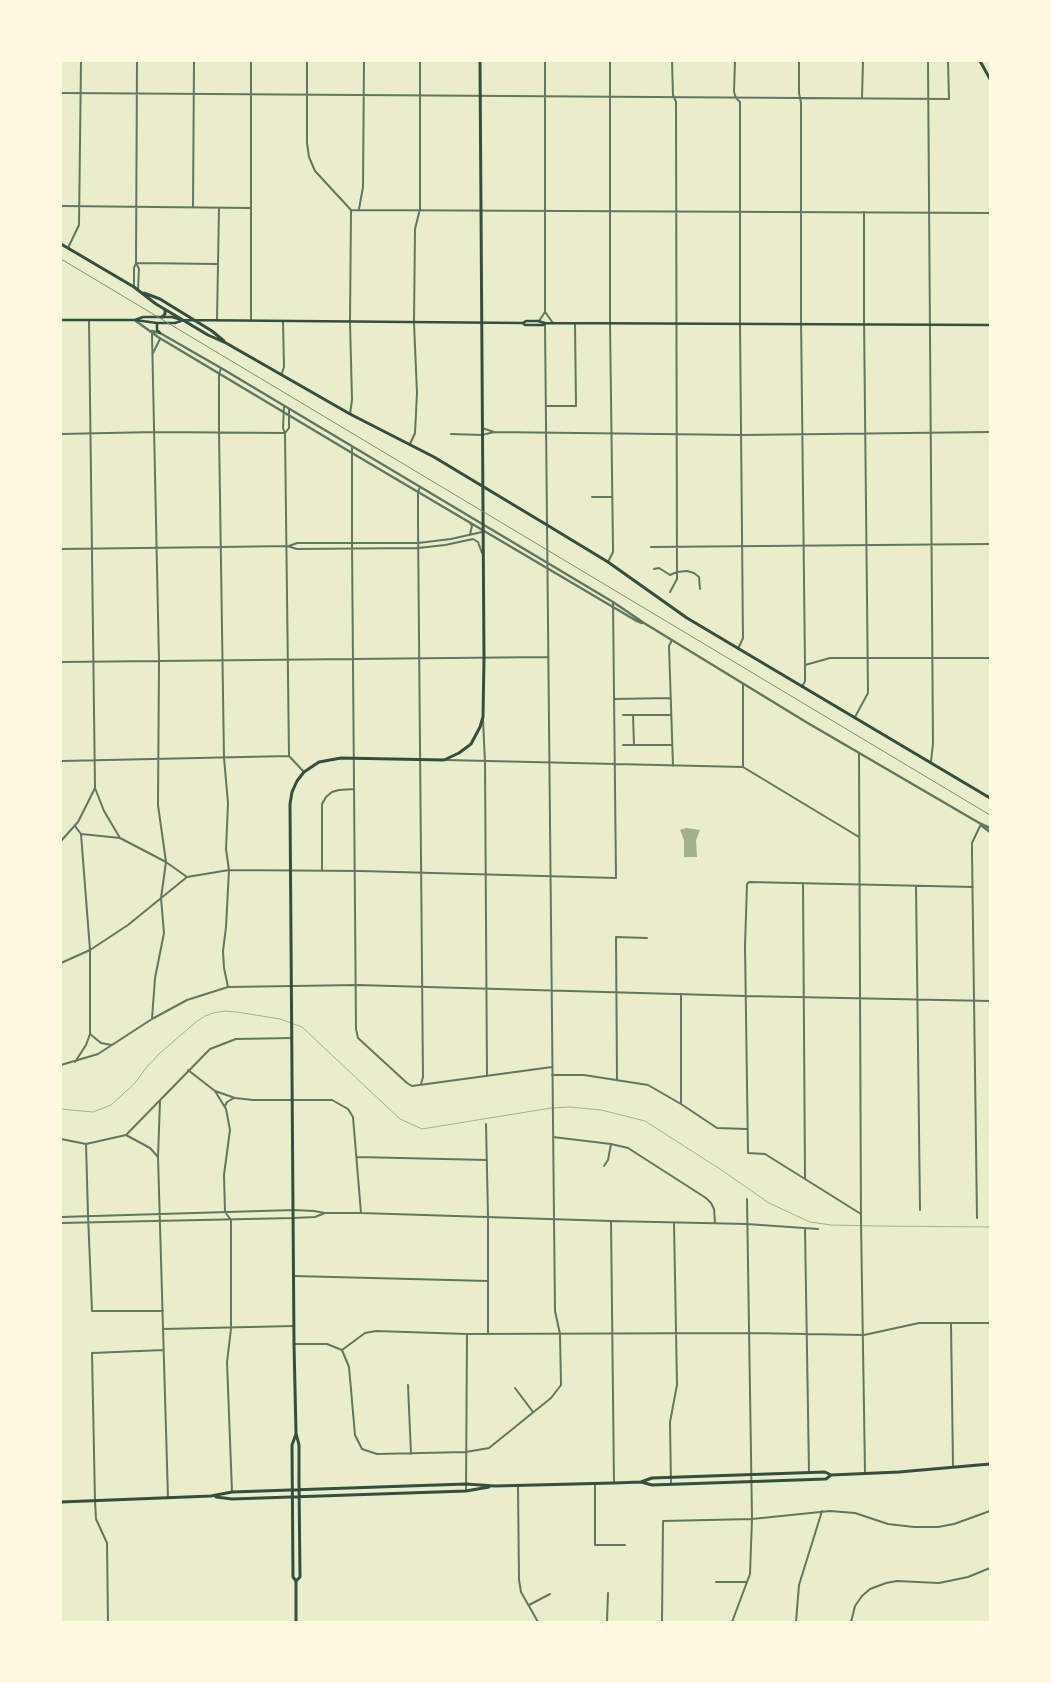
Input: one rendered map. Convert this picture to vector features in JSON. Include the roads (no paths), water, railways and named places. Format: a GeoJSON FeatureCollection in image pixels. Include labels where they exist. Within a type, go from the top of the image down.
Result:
{"type":"FeatureCollection","features":[{"type":"Feature","properties":{"kind":"main road"},"geometry":{"type":"LineString","coordinates":[[296,1581],[300,1577],[299,1445],[296,1433],[294,1344],[290,804],[292,792],[304,772],[326,760],[354,758],[444,760],[459,753],[471,744],[483,717],[480,61]]}},
{"type":"Feature","properties":{"kind":"main road"},"geometry":{"type":"LineString","coordinates":[[980,61],[990,79]]}},
{"type":"Feature","properties":{"kind":"main road"},"geometry":{"type":"LineString","coordinates":[[61,244],[134,287],[164,310],[350,414],[410,444],[547,525],[608,562],[677,612],[990,798]]}},
{"type":"Feature","properties":{"kind":"main road"},"geometry":{"type":"LineString","coordinates":[[138,290],[160,299],[212,331],[226,343]]}},
{"type":"Feature","properties":{"kind":"main road"},"geometry":{"type":"LineString","coordinates":[[162,317],[165,313],[164,310]]}},
{"type":"Feature","properties":{"kind":"main road"},"geometry":{"type":"LineString","coordinates":[[135,320],[143,317],[172,317],[182,320],[350,322],[522,323],[526,321],[539,321],[545,323],[990,325]]}},
{"type":"Feature","properties":{"kind":"main road"},"geometry":{"type":"LineString","coordinates":[[61,320],[135,320],[175,323],[182,320]]}},
{"type":"Feature","properties":{"kind":"main road"},"geometry":{"type":"LineString","coordinates":[[157,323],[157,330],[160,333]]}},
{"type":"Feature","properties":{"kind":"main road"},"geometry":{"type":"LineString","coordinates":[[522,323],[526,325],[543,325],[545,323]]}},
{"type":"Feature","properties":{"kind":"main road"},"geometry":{"type":"LineString","coordinates":[[296,1433],[292,1445],[293,1577],[296,1581],[296,1622]]}},
{"type":"Feature","properties":{"kind":"main road"},"geometry":{"type":"LineString","coordinates":[[640,1482],[652,1478],[751,1474],[824,1472],[831,1475],[865,1474],[990,1464]]}},
{"type":"Feature","properties":{"kind":"main road"},"geometry":{"type":"LineString","coordinates":[[61,1502],[212,1496],[232,1492],[466,1484],[518,1486],[640,1482],[652,1485],[826,1478],[831,1475]]}},
{"type":"Feature","properties":{"kind":"main road"},"geometry":{"type":"LineString","coordinates":[[212,1496],[232,1499],[299,1497],[466,1491],[495,1486]]}},
{"type":"Feature","properties":{"kind":"street"},"geometry":{"type":"LineString","coordinates":[[68,248],[79,228],[81,61]]}},
{"type":"Feature","properties":{"kind":"street"},"geometry":{"type":"LineString","coordinates":[[134,287],[134,268],[136,264],[137,61]]}},
{"type":"Feature","properties":{"kind":"street"},"geometry":{"type":"LineString","coordinates":[[194,61],[194,207]]}},
{"type":"Feature","properties":{"kind":"street"},"geometry":{"type":"LineString","coordinates":[[251,61],[251,321]]}},
{"type":"Feature","properties":{"kind":"street"},"geometry":{"type":"LineString","coordinates":[[307,61],[307,143],[309,157],[315,171],[351,210]]}},
{"type":"Feature","properties":{"kind":"street"},"geometry":{"type":"LineString","coordinates":[[359,208],[363,188],[364,61]]}},
{"type":"Feature","properties":{"kind":"street"},"geometry":{"type":"LineString","coordinates":[[410,444],[415,433],[415,229],[420,209],[420,61]]}},
{"type":"Feature","properties":{"kind":"street"},"geometry":{"type":"LineString","coordinates":[[539,321],[545,312],[545,61]]}},
{"type":"Feature","properties":{"kind":"street"},"geometry":{"type":"LineString","coordinates":[[608,562],[613,552],[610,323],[610,61]]}},
{"type":"Feature","properties":{"kind":"street"},"geometry":{"type":"LineString","coordinates":[[670,592],[677,581],[676,102],[673,97],[672,61]]}},
{"type":"Feature","properties":{"kind":"street"},"geometry":{"type":"LineString","coordinates":[[735,61],[734,92],[740,102],[743,546],[743,638],[738,649]]}},
{"type":"Feature","properties":{"kind":"street"},"geometry":{"type":"LineString","coordinates":[[799,61],[801,103],[801,324],[805,665],[805,681],[802,687]]}},
{"type":"Feature","properties":{"kind":"street"},"geometry":{"type":"LineString","coordinates":[[862,98],[863,61]]}},
{"type":"Feature","properties":{"kind":"street"},"geometry":{"type":"LineString","coordinates":[[928,61],[931,763]]}},
{"type":"Feature","properties":{"kind":"street"},"geometry":{"type":"LineString","coordinates":[[61,93],[949,99],[948,61]]}},
{"type":"Feature","properties":{"kind":"street"},"geometry":{"type":"LineString","coordinates":[[61,206],[250,208]]}},
{"type":"Feature","properties":{"kind":"street"},"geometry":{"type":"LineString","coordinates":[[217,320],[219,208]]}},
{"type":"Feature","properties":{"kind":"street"},"geometry":{"type":"LineString","coordinates":[[351,210],[359,208],[990,213]]}},
{"type":"Feature","properties":{"kind":"street"},"geometry":{"type":"LineString","coordinates":[[350,414],[352,400],[350,322],[351,210]]}},
{"type":"Feature","properties":{"kind":"street"},"geometry":{"type":"LineString","coordinates":[[855,717],[868,693],[864,212]]}},
{"type":"Feature","properties":{"kind":"street"},"geometry":{"type":"LineString","coordinates":[[136,264],[218,264]]}},
{"type":"Feature","properties":{"kind":"street"},"geometry":{"type":"LineString","coordinates":[[136,264],[139,269],[138,290]]}},
{"type":"Feature","properties":{"kind":"street"},"geometry":{"type":"LineString","coordinates":[[545,312],[553,323]]}},
{"type":"Feature","properties":{"kind":"street"},"geometry":{"type":"LineString","coordinates":[[89,320],[95,788],[104,811],[120,838]]}},
{"type":"Feature","properties":{"kind":"street"},"geometry":{"type":"LineString","coordinates":[[135,320],[161,338],[289,416],[470,523],[548,564],[613,602],[743,684],[990,828]]}},
{"type":"Feature","properties":{"kind":"street"},"geometry":{"type":"LineString","coordinates":[[281,374],[284,369],[284,321]]}},
{"type":"Feature","properties":{"kind":"street"},"geometry":{"type":"LineString","coordinates":[[294,1344],[327,1344],[342,1350],[348,1367],[356,1435],[362,1450],[376,1454],[466,1452],[489,1448],[551,1398],[561,1384],[560,1334],[556,1311],[554,1219],[545,323]]}},
{"type":"Feature","properties":{"kind":"street"},"geometry":{"type":"LineString","coordinates":[[546,406],[576,406],[575,323]]}},
{"type":"Feature","properties":{"kind":"street"},"geometry":{"type":"LineString","coordinates":[[152,332],[160,333],[221,368],[420,487],[482,529],[613,608],[644,623]]}},
{"type":"Feature","properties":{"kind":"street"},"geometry":{"type":"LineString","coordinates":[[152,332],[159,662],[158,805],[166,862],[161,898],[164,933],[154,978],[152,1019]]}},
{"type":"Feature","properties":{"kind":"street"},"geometry":{"type":"LineString","coordinates":[[153,353],[161,338]]}},
{"type":"Feature","properties":{"kind":"street"},"geometry":{"type":"LineString","coordinates":[[221,368],[219,374],[219,432],[224,758],[228,803],[226,849],[229,870],[223,951],[228,987]]}},
{"type":"Feature","properties":{"kind":"street"},"geometry":{"type":"LineString","coordinates":[[284,407],[288,756],[304,772]]}},
{"type":"Feature","properties":{"kind":"street"},"geometry":{"type":"LineString","coordinates":[[285,433],[289,428],[289,410]]}},
{"type":"Feature","properties":{"kind":"street"},"geometry":{"type":"LineString","coordinates":[[482,428],[494,432]]}},
{"type":"Feature","properties":{"kind":"street"},"geometry":{"type":"LineString","coordinates":[[61,434],[155,432],[285,433]]}},
{"type":"Feature","properties":{"kind":"street"},"geometry":{"type":"LineString","coordinates":[[450,434],[482,435],[494,432],[866,434],[990,432]]}},
{"type":"Feature","properties":{"kind":"street"},"geometry":{"type":"LineString","coordinates":[[352,448],[356,1029],[358,1038],[412,1086],[552,1067]]}},
{"type":"Feature","properties":{"kind":"street"},"geometry":{"type":"LineString","coordinates":[[420,487],[418,492],[418,548],[423,1077],[421,1085]]}},
{"type":"Feature","properties":{"kind":"street"},"geometry":{"type":"LineString","coordinates":[[592,497],[612,497]]}},
{"type":"Feature","properties":{"kind":"street"},"geometry":{"type":"LineString","coordinates":[[469,535],[472,528],[470,523]]}},
{"type":"Feature","properties":{"kind":"street"},"geometry":{"type":"LineString","coordinates":[[61,549],[286,546],[297,543],[418,543],[450,540],[482,529]]}},
{"type":"Feature","properties":{"kind":"street"},"geometry":{"type":"LineString","coordinates":[[286,546],[297,549],[418,548],[473,539],[478,542],[482,553]]}},
{"type":"Feature","properties":{"kind":"street"},"geometry":{"type":"LineString","coordinates":[[651,547],[990,544]]}},
{"type":"Feature","properties":{"kind":"street"},"geometry":{"type":"LineString","coordinates":[[654,569],[659,568],[670,575],[687,571],[697,575],[700,581],[700,589]]}},
{"type":"Feature","properties":{"kind":"street"},"geometry":{"type":"LineString","coordinates":[[61,963],[90,950],[128,925],[187,877],[229,870],[420,872],[616,878],[613,602]]}},
{"type":"Feature","properties":{"kind":"street"},"geometry":{"type":"LineString","coordinates":[[672,640],[669,646],[670,698],[672,703],[672,766]]}},
{"type":"Feature","properties":{"kind":"street"},"geometry":{"type":"LineString","coordinates":[[61,662],[548,657]]}},
{"type":"Feature","properties":{"kind":"street"},"geometry":{"type":"LineString","coordinates":[[805,665],[830,658],[990,658]]}},
{"type":"Feature","properties":{"kind":"street"},"geometry":{"type":"LineString","coordinates":[[743,684],[744,767]]}},
{"type":"Feature","properties":{"kind":"street"},"geometry":{"type":"LineString","coordinates":[[614,700],[670,698]]}},
{"type":"Feature","properties":{"kind":"street"},"geometry":{"type":"LineString","coordinates":[[623,715],[672,715]]}},
{"type":"Feature","properties":{"kind":"street"},"geometry":{"type":"LineString","coordinates":[[633,715],[634,745]]}},
{"type":"Feature","properties":{"kind":"street"},"geometry":{"type":"LineString","coordinates":[[483,717],[487,1076]]}},
{"type":"Feature","properties":{"kind":"street"},"geometry":{"type":"LineString","coordinates":[[623,745],[672,745]]}},
{"type":"Feature","properties":{"kind":"street"},"geometry":{"type":"LineString","coordinates":[[859,752],[861,1222],[865,1474]]}},
{"type":"Feature","properties":{"kind":"street"},"geometry":{"type":"LineString","coordinates":[[61,761],[288,756]]}},
{"type":"Feature","properties":{"kind":"street"},"geometry":{"type":"LineString","coordinates":[[444,760],[549,764],[744,767],[860,837]]}},
{"type":"Feature","properties":{"kind":"street"},"geometry":{"type":"LineString","coordinates":[[61,841],[75,826],[86,809],[95,788]]}},
{"type":"Feature","properties":{"kind":"street"},"geometry":{"type":"LineString","coordinates":[[322,870],[322,804],[332,792],[354,789]]}},
{"type":"Feature","properties":{"kind":"street"},"geometry":{"type":"LineString","coordinates":[[981,824],[990,832]]}},
{"type":"Feature","properties":{"kind":"street"},"geometry":{"type":"LineString","coordinates":[[977,1218],[972,842],[981,824]]}},
{"type":"Feature","properties":{"kind":"street"},"geometry":{"type":"LineString","coordinates":[[75,826],[81,834],[90,950],[90,1034],[86,1045],[75,1062]]}},
{"type":"Feature","properties":{"kind":"street"},"geometry":{"type":"LineString","coordinates":[[81,834],[120,838],[166,862],[187,877]]}},
{"type":"Feature","properties":{"kind":"street"},"geometry":{"type":"LineString","coordinates":[[861,1214],[765,1154],[748,1153],[745,946],[747,884],[750,882],[972,887]]}},
{"type":"Feature","properties":{"kind":"street"},"geometry":{"type":"LineString","coordinates":[[803,884],[805,1178]]}},
{"type":"Feature","properties":{"kind":"street"},"geometry":{"type":"LineString","coordinates":[[916,886],[920,1210]]}},
{"type":"Feature","properties":{"kind":"street"},"geometry":{"type":"LineString","coordinates":[[617,1080],[616,937],[647,938]]}},
{"type":"Feature","properties":{"kind":"street"},"geometry":{"type":"LineString","coordinates":[[61,1065],[98,1054],[152,1019],[187,1000],[228,987],[357,985],[803,998],[990,1001]]}},
{"type":"Feature","properties":{"kind":"street"},"geometry":{"type":"LineString","coordinates":[[681,994],[681,1104]]}},
{"type":"Feature","properties":{"kind":"street"},"geometry":{"type":"LineString","coordinates":[[90,1034],[102,1043],[113,1046]]}},
{"type":"Feature","properties":{"kind":"street"},"geometry":{"type":"LineString","coordinates":[[61,1139],[86,1144],[126,1135],[188,1070],[210,1050],[227,1042],[248,1038],[292,1038]]}},
{"type":"Feature","properties":{"kind":"street"},"geometry":{"type":"LineString","coordinates":[[188,1070],[215,1091],[225,1106],[230,1130],[224,1175],[224,1212],[231,1220],[231,1329],[227,1362],[232,1492]]}},
{"type":"Feature","properties":{"kind":"street"},"geometry":{"type":"LineString","coordinates":[[552,1075],[584,1075],[648,1085],[717,1128],[748,1129]]}},
{"type":"Feature","properties":{"kind":"street"},"geometry":{"type":"LineString","coordinates":[[215,1091],[235,1098],[253,1100],[332,1100],[348,1109],[353,1117],[361,1213]]}},
{"type":"Feature","properties":{"kind":"street"},"geometry":{"type":"LineString","coordinates":[[225,1106],[227,1102],[235,1098]]}},
{"type":"Feature","properties":{"kind":"street"},"geometry":{"type":"LineString","coordinates":[[160,1101],[158,1157],[168,1498]]}},
{"type":"Feature","properties":{"kind":"street"},"geometry":{"type":"LineString","coordinates":[[486,1124],[488,1160],[488,1334]]}},
{"type":"Feature","properties":{"kind":"street"},"geometry":{"type":"LineString","coordinates":[[126,1135],[150,1148],[158,1157]]}},
{"type":"Feature","properties":{"kind":"street"},"geometry":{"type":"LineString","coordinates":[[553,1137],[628,1148],[706,1198],[714,1209],[715,1223]]}},
{"type":"Feature","properties":{"kind":"street"},"geometry":{"type":"LineString","coordinates":[[86,1144],[92,1311],[162,1311]]}},
{"type":"Feature","properties":{"kind":"street"},"geometry":{"type":"LineString","coordinates":[[604,1166],[608,1160],[611,1144]]}},
{"type":"Feature","properties":{"kind":"street"},"geometry":{"type":"LineString","coordinates":[[357,1157],[488,1160]]}},
{"type":"Feature","properties":{"kind":"street"},"geometry":{"type":"LineString","coordinates":[[732,1622],[750,1574],[752,1519],[747,1199]]}},
{"type":"Feature","properties":{"kind":"street"},"geometry":{"type":"LineString","coordinates":[[61,1216],[294,1210],[325,1213],[747,1224],[818,1229]]}},
{"type":"Feature","properties":{"kind":"street"},"geometry":{"type":"LineString","coordinates":[[61,1222],[294,1218],[325,1213]]}},
{"type":"Feature","properties":{"kind":"street"},"geometry":{"type":"LineString","coordinates":[[611,1221],[614,1482]]}},
{"type":"Feature","properties":{"kind":"street"},"geometry":{"type":"LineString","coordinates":[[671,1484],[670,1422],[677,1385],[674,1223]]}},
{"type":"Feature","properties":{"kind":"street"},"geometry":{"type":"LineString","coordinates":[[804,1229],[809,1472]]}},
{"type":"Feature","properties":{"kind":"street"},"geometry":{"type":"LineString","coordinates":[[294,1276],[488,1281]]}},
{"type":"Feature","properties":{"kind":"street"},"geometry":{"type":"LineString","coordinates":[[342,1350],[365,1333],[376,1331],[467,1334],[750,1333],[864,1335],[919,1323],[990,1323]]}},
{"type":"Feature","properties":{"kind":"street"},"geometry":{"type":"LineString","coordinates":[[952,1323],[953,1468]]}},
{"type":"Feature","properties":{"kind":"street"},"geometry":{"type":"LineString","coordinates":[[163,1329],[231,1329],[294,1326]]}},
{"type":"Feature","properties":{"kind":"street"},"geometry":{"type":"LineString","coordinates":[[466,1491],[467,1334]]}},
{"type":"Feature","properties":{"kind":"street"},"geometry":{"type":"LineString","coordinates":[[108,1622],[107,1543],[96,1518],[92,1353],[164,1350]]}},
{"type":"Feature","properties":{"kind":"street"},"geometry":{"type":"LineString","coordinates":[[408,1384],[411,1454]]}},
{"type":"Feature","properties":{"kind":"street"},"geometry":{"type":"LineString","coordinates":[[515,1388],[533,1412]]}},
{"type":"Feature","properties":{"kind":"street"},"geometry":{"type":"LineString","coordinates":[[594,1483],[595,1545],[625,1546]]}},
{"type":"Feature","properties":{"kind":"street"},"geometry":{"type":"LineString","coordinates":[[518,1486],[519,1580],[522,1592],[538,1622]]}},
{"type":"Feature","properties":{"kind":"street"},"geometry":{"type":"LineString","coordinates":[[796,1622],[799,1586],[822,1511]]}},
{"type":"Feature","properties":{"kind":"street"},"geometry":{"type":"LineString","coordinates":[[662,1622],[663,1521],[752,1519],[822,1511],[855,1513],[888,1524],[914,1528],[954,1524],[990,1511]]}},
{"type":"Feature","properties":{"kind":"street"},"geometry":{"type":"LineString","coordinates":[[851,1622],[855,1606],[870,1589],[897,1581],[939,1583],[968,1577],[990,1568]]}},
{"type":"Feature","properties":{"kind":"street"},"geometry":{"type":"LineString","coordinates":[[716,1582],[746,1582]]}},
{"type":"Feature","properties":{"kind":"street"},"geometry":{"type":"LineString","coordinates":[[607,1622],[608,1593]]}},
{"type":"Feature","properties":{"kind":"street"},"geometry":{"type":"LineString","coordinates":[[529,1605],[550,1594]]}},
{"type":"Feature","properties":{"kind":"waterway"},"geometry":{"type":"LineString","coordinates":[[61,1109],[93,1112],[111,1105],[135,1083],[160,1053],[196,1022],[213,1013],[237,1012],[280,1019],[302,1027],[400,1119],[422,1129],[551,1108],[570,1107],[601,1110],[645,1121],[769,1203],[810,1222],[831,1225],[990,1227]]}},
{"type":"Feature","properties":{"kind":"railway"},"geometry":{"type":"LineString","coordinates":[[61,259],[990,815]]}}]}
